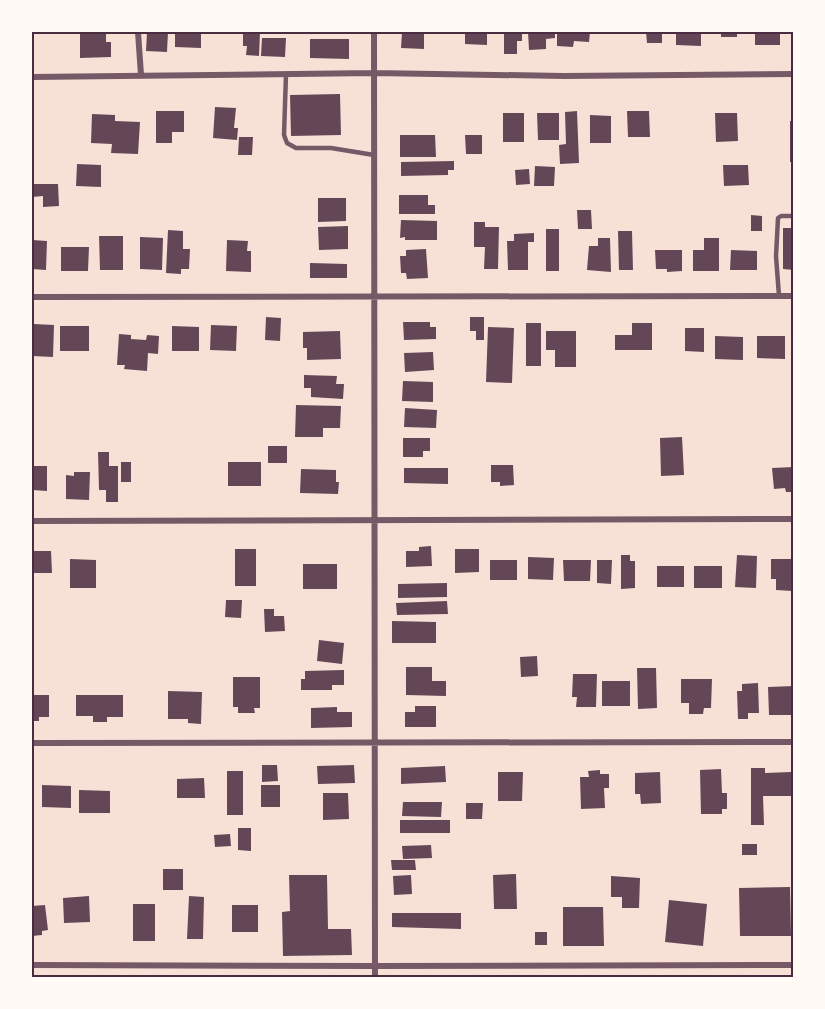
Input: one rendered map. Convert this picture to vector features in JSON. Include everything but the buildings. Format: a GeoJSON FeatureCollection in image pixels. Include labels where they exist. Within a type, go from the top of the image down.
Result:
{"type":"FeatureCollection","features":[{"type":"Feature","properties":{"kind":"street"},"geometry":{"type":"LineString","coordinates":[[138,32],[141,75]]}},
{"type":"Feature","properties":{"kind":"street"},"geometry":{"type":"LineString","coordinates":[[374,32],[375,978]]}},
{"type":"Feature","properties":{"kind":"street"},"geometry":{"type":"LineString","coordinates":[[32,76],[374,73],[564,76],[794,74]]}},
{"type":"Feature","properties":{"kind":"street"},"geometry":{"type":"LineString","coordinates":[[32,297],[794,296]]}},
{"type":"Feature","properties":{"kind":"street"},"geometry":{"type":"LineString","coordinates":[[32,521],[794,519]]}},
{"type":"Feature","properties":{"kind":"street"},"geometry":{"type":"LineString","coordinates":[[32,743],[794,742]]}},
{"type":"Feature","properties":{"kind":"street"},"geometry":{"type":"LineString","coordinates":[[32,964],[794,965]]}},
{"type":"Feature","properties":{"kind":"lane"},"geometry":{"type":"LineString","coordinates":[[286,74],[284,135],[287,143],[296,148],[331,148],[374,155]]}},
{"type":"Feature","properties":{"kind":"lane"},"geometry":{"type":"LineString","coordinates":[[779,296],[776,256],[778,218],[794,216]]}}]}
